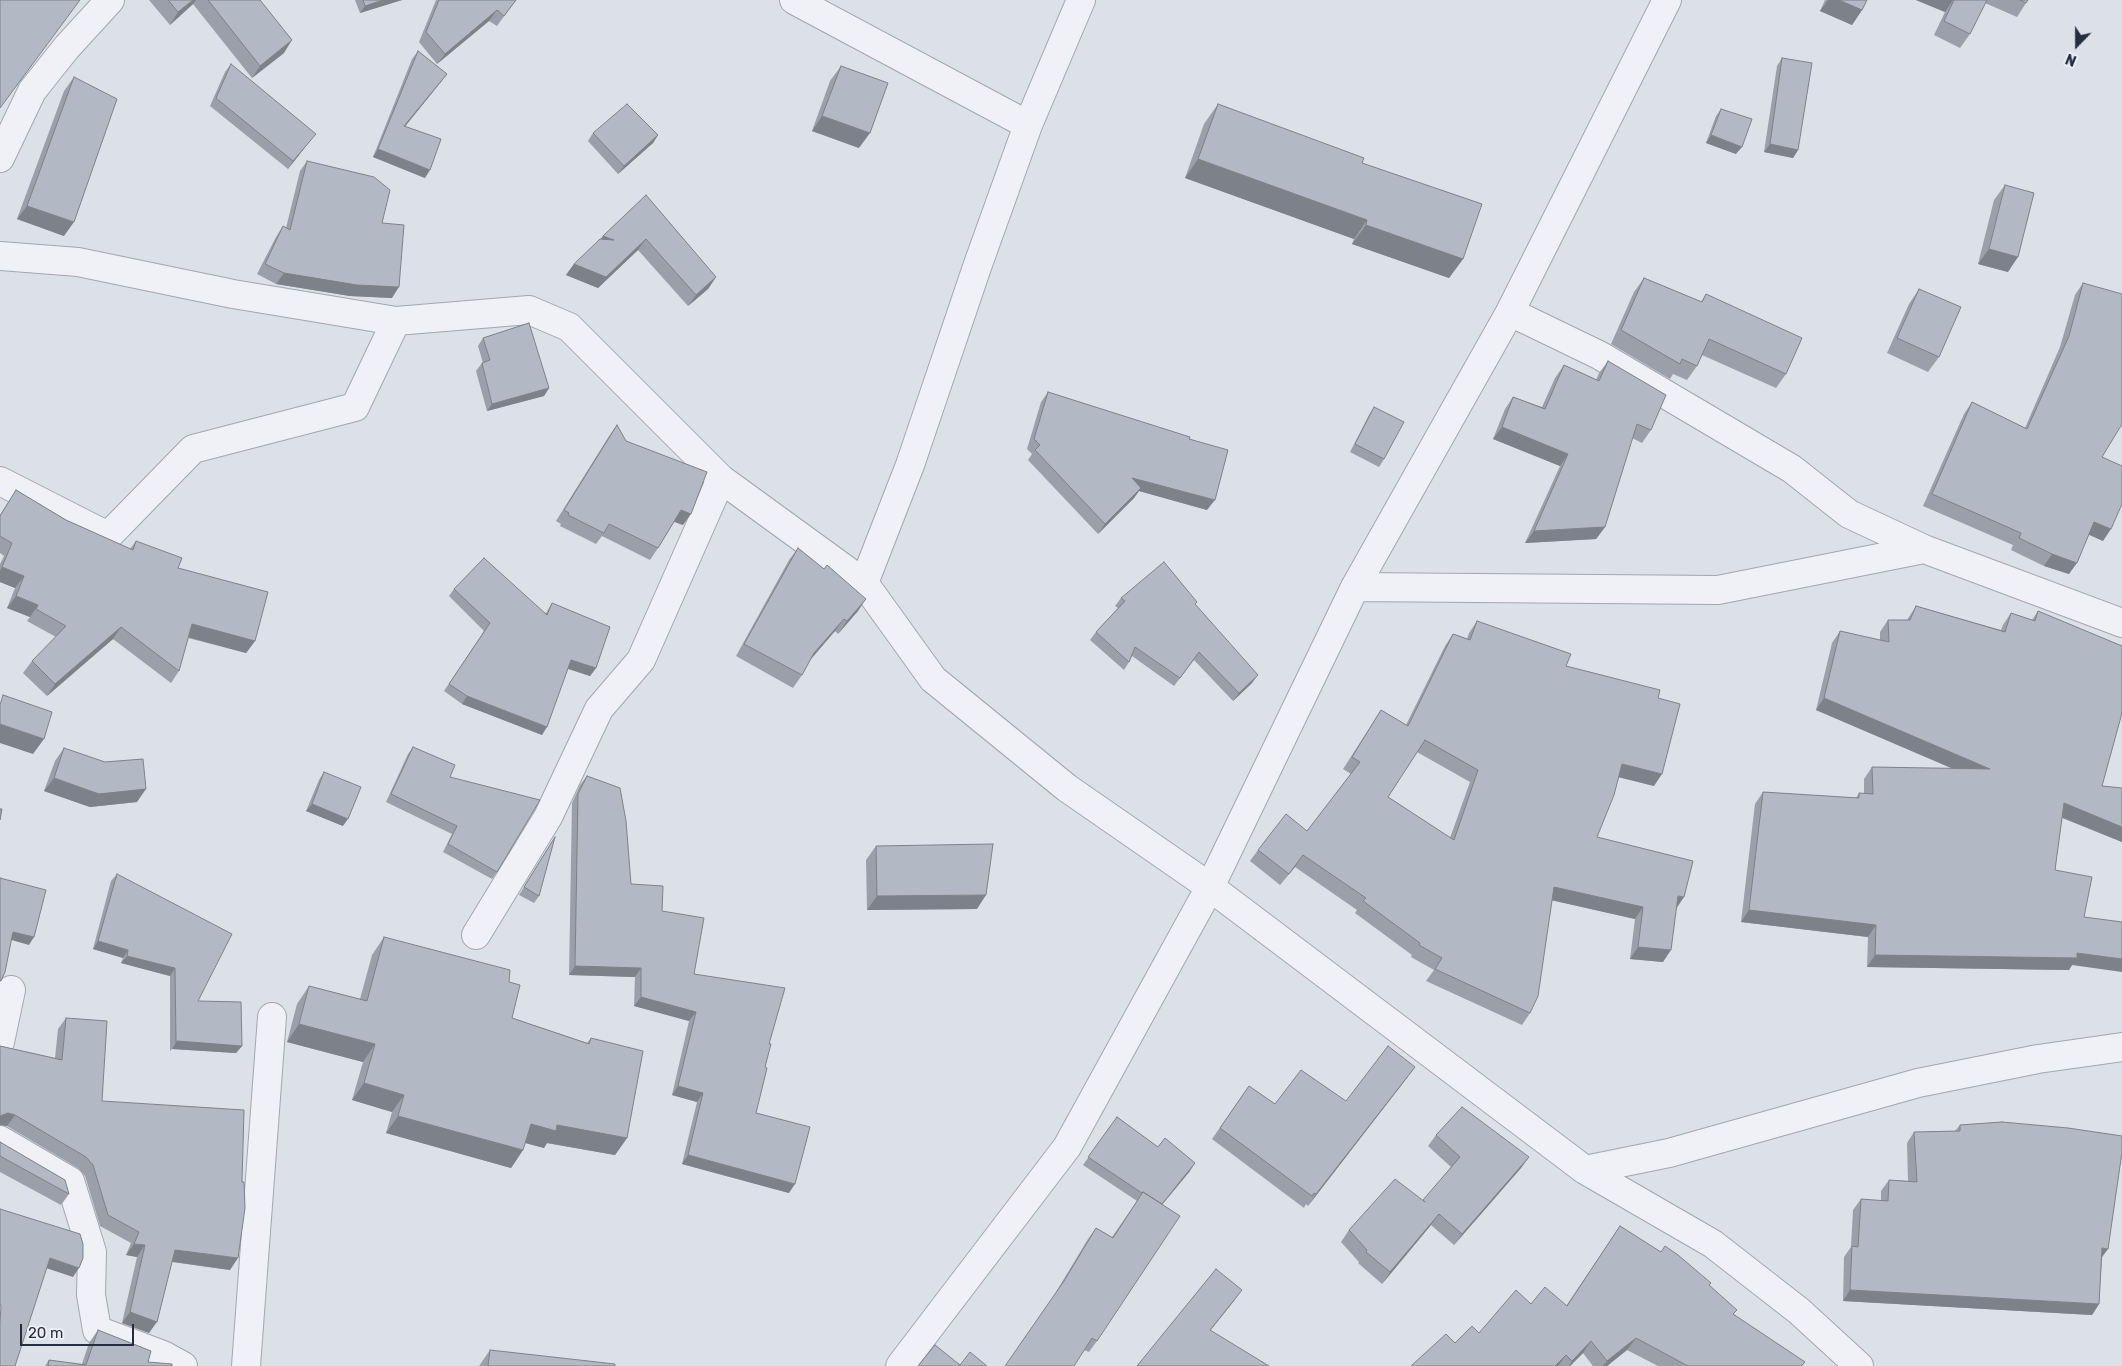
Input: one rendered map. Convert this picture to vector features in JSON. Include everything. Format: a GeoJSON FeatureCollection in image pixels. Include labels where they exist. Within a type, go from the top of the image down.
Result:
{"type":"FeatureCollection","features":[{"type":"Feature","properties":{"kind":"street"},"geometry":{"type":"LineString","coordinates":[[0,158],[32,91],[67,47],[110,0]]}},
{"type":"Feature","properties":{"kind":"street"},"geometry":{"type":"LineString","coordinates":[[794,0],[1028,125]]}},
{"type":"Feature","properties":{"kind":"street"},"geometry":{"type":"LineString","coordinates":[[864,583],[910,465],[977,267],[1028,125],[1082,0]]}},
{"type":"Feature","properties":{"kind":"street"},"geometry":{"type":"LineString","coordinates":[[900,1366],[1066,1146],[1210,887],[1355,587],[1510,312],[1667,0]]}},
{"type":"Feature","properties":{"kind":"street"},"geometry":{"type":"LineString","coordinates":[[0,256],[78,262],[233,294],[396,321],[528,310],[569,327],[721,479],[864,583],[932,679],[1067,788],[1210,887],[1585,1170],[1713,1244],[1799,1311],[1859,1366]]}},
{"type":"Feature","properties":{"kind":"street"},"geometry":{"type":"LineString","coordinates":[[1510,312],[1599,355],[1784,464],[1849,514],[1924,549],[2122,623]]}},
{"type":"Feature","properties":{"kind":"street"},"geometry":{"type":"LineString","coordinates":[[0,481],[108,536],[193,449],[355,407],[396,321]]}},
{"type":"Feature","properties":{"kind":"street"},"geometry":{"type":"LineString","coordinates":[[476,935],[548,817],[599,709],[641,660],[721,479]]}},
{"type":"Feature","properties":{"kind":"street"},"geometry":{"type":"LineString","coordinates":[[1355,587],[1718,590],[1924,549]]}},
{"type":"Feature","properties":{"kind":"street"},"geometry":{"type":"LineString","coordinates":[[0,1042],[11,990]]}},
{"type":"Feature","properties":{"kind":"street"},"geometry":{"type":"LineString","coordinates":[[246,1366],[272,1017]]}},
{"type":"Feature","properties":{"kind":"street"},"geometry":{"type":"LineString","coordinates":[[1585,1170],[1669,1153],[1918,1083],[2038,1059],[2122,1047]]}},
{"type":"Feature","properties":{"kind":"street"},"geometry":{"type":"LineString","coordinates":[[0,1140],[70,1181],[92,1252],[91,1295],[97,1330],[163,1355],[183,1366]]}},
{"type":"Feature","properties":{"kind":"building"},"geometry":{"type":"Polygon","coordinates":[[[0,0],[80,0],[0,108],[0,0]]]}},
{"type":"Feature","properties":{"kind":"building"},"geometry":{"type":"Polygon","coordinates":[[[168,0],[193,0],[178,12],[168,0]]]}},
{"type":"Feature","properties":{"kind":"building"},"geometry":{"type":"Polygon","coordinates":[[[208,0],[260,0],[292,40],[260,66],[208,0]]]}},
{"type":"Feature","properties":{"kind":"building"},"geometry":{"type":"Polygon","coordinates":[[[363,0],[383,0],[365,6],[363,0]]]}},
{"type":"Feature","properties":{"kind":"building"},"geometry":{"type":"Polygon","coordinates":[[[439,0],[516,0],[504,16],[497,10],[445,54],[426,32],[439,0]]]}},
{"type":"Feature","properties":{"kind":"building"},"geometry":{"type":"Polygon","coordinates":[[[1839,0],[1867,0],[1862,10],[1839,0]]]}},
{"type":"Feature","properties":{"kind":"building"},"geometry":{"type":"Polygon","coordinates":[[[1954,0],[1987,0],[1970,34],[1944,21],[1954,0]]]}},
{"type":"Feature","properties":{"kind":"building"},"geometry":{"type":"Polygon","coordinates":[[[418,51],[447,74],[404,126],[441,139],[430,170],[378,149],[418,51]]]}},
{"type":"Feature","properties":{"kind":"building"},"geometry":{"type":"Polygon","coordinates":[[[1782,58],[1812,63],[1798,150],[1770,144],[1782,58]]]}},
{"type":"Feature","properties":{"kind":"building"},"geometry":{"type":"Polygon","coordinates":[[[231,64],[316,134],[293,161],[216,98],[231,64]]]}},
{"type":"Feature","properties":{"kind":"building"},"geometry":{"type":"Polygon","coordinates":[[[841,66],[888,83],[870,133],[822,116],[841,66]]]}},
{"type":"Feature","properties":{"kind":"building"},"geometry":{"type":"Polygon","coordinates":[[[74,77],[117,99],[74,222],[27,206],[74,77]]]}},
{"type":"Feature","properties":{"kind":"building"},"geometry":{"type":"Polygon","coordinates":[[[627,104],[658,135],[624,166],[593,133],[627,104]]]}},
{"type":"Feature","properties":{"kind":"building"},"geometry":{"type":"Polygon","coordinates":[[[1218,104],[1364,158],[1362,163],[1482,204],[1463,259],[1366,225],[1367,220],[1198,159],[1218,104]]]}},
{"type":"Feature","properties":{"kind":"building"},"geometry":{"type":"Polygon","coordinates":[[[1721,109],[1752,119],[1742,147],[1711,135],[1721,109]]]}},
{"type":"Feature","properties":{"kind":"building"},"geometry":{"type":"Polygon","coordinates":[[[307,161],[374,177],[390,190],[382,223],[404,225],[399,287],[357,285],[284,273],[265,264],[283,226],[290,230],[307,161]]]}},
{"type":"Feature","properties":{"kind":"building"},"geometry":{"type":"Polygon","coordinates":[[[2005,185],[2034,193],[2018,257],[1989,249],[2005,185]]]}},
{"type":"Feature","properties":{"kind":"building"},"geometry":{"type":"Polygon","coordinates":[[[646,195],[716,277],[696,295],[646,239],[606,277],[574,264],[600,239],[614,240],[603,236],[646,195]]]}},
{"type":"Feature","properties":{"kind":"building"},"geometry":{"type":"Polygon","coordinates":[[[1644,278],[1702,302],[1706,294],[1802,338],[1786,374],[1709,339],[1697,366],[1682,359],[1680,364],[1621,330],[1644,278]]]}},
{"type":"Feature","properties":{"kind":"building"},"geometry":{"type":"Polygon","coordinates":[[[2083,283],[2122,294],[2122,424],[2102,457],[2122,466],[2122,504],[2111,529],[2094,522],[2077,563],[2052,554],[2019,538],[2021,533],[1932,494],[1972,402],[2027,429],[2069,336],[2083,283]]]}},
{"type":"Feature","properties":{"kind":"building"},"geometry":{"type":"Polygon","coordinates":[[[1919,289],[1961,307],[1939,357],[1897,338],[1919,289]]]}},
{"type":"Feature","properties":{"kind":"building"},"geometry":{"type":"Polygon","coordinates":[[[529,323],[549,388],[492,404],[482,363],[490,360],[483,338],[529,323]]]}},
{"type":"Feature","properties":{"kind":"building"},"geometry":{"type":"Polygon","coordinates":[[[1608,361],[1666,395],[1651,430],[1637,424],[1605,527],[1534,531],[1568,454],[1502,427],[1513,397],[1545,409],[1564,365],[1599,381],[1608,361]]]}},
{"type":"Feature","properties":{"kind":"building"},"geometry":{"type":"Polygon","coordinates":[[[1048,392],[1228,450],[1215,500],[1132,478],[1141,488],[1105,524],[1035,450],[1040,445],[1034,439],[1048,392]]]}},
{"type":"Feature","properties":{"kind":"building"},"geometry":{"type":"Polygon","coordinates":[[[1374,407],[1404,422],[1384,459],[1355,444],[1374,407]]]}},
{"type":"Feature","properties":{"kind":"building"},"geometry":{"type":"Polygon","coordinates":[[[617,425],[626,441],[707,472],[691,514],[681,510],[658,548],[609,524],[604,533],[568,515],[569,513],[564,510],[617,425]]]}},
{"type":"Feature","properties":{"kind":"building"},"geometry":{"type":"Polygon","coordinates":[[[16,490],[66,520],[133,550],[136,541],[182,558],[178,568],[268,592],[255,641],[192,624],[179,671],[121,627],[55,684],[32,661],[66,626],[36,609],[38,605],[16,596],[24,576],[2,567],[12,543],[0,536],[0,516],[16,490]]]}},
{"type":"Feature","properties":{"kind":"building"},"geometry":{"type":"Polygon","coordinates":[[[798,548],[824,569],[827,565],[866,599],[847,621],[844,619],[814,653],[802,675],[744,644],[798,548]]]}},
{"type":"Feature","properties":{"kind":"building"},"geometry":{"type":"Polygon","coordinates":[[[484,558],[547,615],[552,603],[610,627],[596,668],[571,660],[547,727],[467,696],[449,684],[490,623],[454,589],[484,558]]]}},
{"type":"Feature","properties":{"kind":"building"},"geometry":{"type":"Polygon","coordinates":[[[1164,562],[1197,602],[1195,604],[1258,675],[1239,693],[1199,652],[1180,678],[1135,647],[1129,662],[1096,632],[1125,601],[1121,598],[1164,562]]]}},
{"type":"Feature","properties":{"kind":"building"},"geometry":{"type":"Polygon","coordinates":[[[1916,606],[2005,632],[2011,613],[2035,621],[2038,611],[2122,646],[2122,713],[2102,786],[2122,788],[2122,827],[2064,803],[2055,870],[2092,877],[2084,917],[2122,922],[2122,959],[2077,953],[2077,958],[1875,955],[1876,925],[1749,910],[1763,792],[1859,798],[1859,793],[1873,794],[1872,767],[1990,769],[1824,698],[1840,631],[1889,642],[1888,620],[1910,620],[1916,606]]]}},
{"type":"Feature","properties":{"kind":"building"},"geometry":{"type":"Polygon","coordinates":[[[1477,621],[1571,654],[1566,666],[1660,690],[1658,698],[1680,704],[1662,774],[1622,764],[1614,795],[1597,837],[1693,861],[1684,897],[1678,896],[1671,950],[1638,947],[1643,907],[1554,887],[1538,996],[1530,1013],[1435,969],[1442,958],[1419,945],[1420,943],[1363,901],[1366,898],[1303,855],[1289,874],[1258,850],[1286,814],[1307,831],[1360,762],[1352,757],[1381,710],[1408,726],[1453,634],[1470,640],[1477,621]],[[1425,740],[1388,797],[1454,840],[1478,770],[1425,740]]]}},
{"type":"Feature","properties":{"kind":"building"},"geometry":{"type":"Polygon","coordinates":[[[3,695],[52,712],[44,739],[0,724],[0,705],[3,695]]]}},
{"type":"Feature","properties":{"kind":"building"},"geometry":{"type":"Polygon","coordinates":[[[413,747],[455,765],[450,777],[540,800],[497,872],[448,844],[457,826],[391,794],[413,747]]]}},
{"type":"Feature","properties":{"kind":"building"},"geometry":{"type":"Polygon","coordinates":[[[64,748],[105,762],[143,759],[146,789],[99,794],[54,778],[64,748]]]}},
{"type":"Feature","properties":{"kind":"building"},"geometry":{"type":"Polygon","coordinates":[[[324,772],[361,787],[348,819],[312,804],[324,772]]]}},
{"type":"Feature","properties":{"kind":"building"},"geometry":{"type":"Polygon","coordinates":[[[587,776],[620,788],[626,821],[631,884],[663,886],[662,911],[704,918],[694,974],[785,988],[769,1044],[771,1044],[765,1067],[767,1068],[756,1113],[810,1127],[795,1184],[688,1155],[703,1093],[678,1086],[696,1012],[641,997],[641,968],[575,966],[578,794],[587,776]]]}},
{"type":"Feature","properties":{"kind":"building"},"geometry":{"type":"Polygon","coordinates":[[[555,837],[539,896],[524,887],[555,837]]]}},
{"type":"Feature","properties":{"kind":"building"},"geometry":{"type":"Polygon","coordinates":[[[993,844],[986,895],[877,896],[876,846],[993,844]]]}},
{"type":"Feature","properties":{"kind":"building"},"geometry":{"type":"Polygon","coordinates":[[[117,874],[232,934],[198,1001],[241,1002],[242,1046],[177,1041],[176,1043],[175,968],[127,956],[128,950],[98,941],[117,874]]]}},
{"type":"Feature","properties":{"kind":"building"},"geometry":{"type":"Polygon","coordinates":[[[0,878],[46,890],[34,937],[13,932],[5,972],[1,981],[0,981],[0,878]]]}},
{"type":"Feature","properties":{"kind":"building"},"geometry":{"type":"Polygon","coordinates":[[[384,937],[510,970],[509,982],[520,985],[512,1018],[589,1044],[591,1038],[643,1051],[627,1138],[557,1125],[556,1131],[531,1124],[523,1150],[398,1116],[404,1095],[364,1083],[375,1044],[299,1024],[309,986],[367,1001],[384,937]]]}},
{"type":"Feature","properties":{"kind":"building"},"geometry":{"type":"Polygon","coordinates":[[[66,1018],[107,1021],[102,1101],[244,1110],[242,1182],[244,1182],[245,1208],[238,1258],[175,1250],[157,1322],[130,1312],[145,1245],[134,1244],[139,1232],[108,1215],[93,1165],[86,1157],[15,1115],[8,1113],[0,1116],[0,1046],[62,1060],[66,1018]]]}},
{"type":"Feature","properties":{"kind":"building"},"geometry":{"type":"Polygon","coordinates":[[[1388,1046],[1415,1067],[1316,1194],[1314,1193],[1312,1196],[1220,1128],[1249,1086],[1275,1104],[1301,1070],[1346,1101],[1388,1046]]]}},
{"type":"Feature","properties":{"kind":"building"},"geometry":{"type":"Polygon","coordinates":[[[1462,1107],[1529,1157],[1462,1234],[1439,1214],[1390,1272],[1366,1252],[1367,1250],[1349,1230],[1395,1179],[1425,1202],[1423,1200],[1460,1157],[1436,1135],[1462,1107]]]}},
{"type":"Feature","properties":{"kind":"building"},"geometry":{"type":"Polygon","coordinates":[[[1117,1117],[1158,1147],[1165,1138],[1195,1163],[1162,1204],[1088,1157],[1117,1117]]]}},
{"type":"Feature","properties":{"kind":"building"},"geometry":{"type":"Polygon","coordinates":[[[2002,1122],[2068,1128],[2122,1136],[2122,1152],[2108,1249],[2102,1248],[2099,1304],[1850,1290],[1852,1246],[1858,1247],[1861,1199],[1888,1201],[1889,1180],[1917,1182],[1914,1132],[1960,1131],[1960,1125],[2002,1122]]]}},
{"type":"Feature","properties":{"kind":"building"},"geometry":{"type":"Polygon","coordinates":[[[0,1142],[65,1180],[69,1194],[0,1156],[0,1142]]]}},
{"type":"Feature","properties":{"kind":"building"},"geometry":{"type":"Polygon","coordinates":[[[1143,1192],[1180,1216],[1097,1341],[1092,1338],[1074,1366],[1005,1366],[1064,1281],[1096,1228],[1113,1238],[1143,1192]]]}},
{"type":"Feature","properties":{"kind":"building"},"geometry":{"type":"Polygon","coordinates":[[[0,1209],[80,1234],[83,1244],[83,1258],[79,1268],[50,1258],[15,1366],[0,1366],[0,1209]]]}},
{"type":"Feature","properties":{"kind":"building"},"geometry":{"type":"Polygon","coordinates":[[[1620,1226],[1661,1252],[1665,1246],[1678,1255],[1711,1283],[1709,1285],[1737,1310],[1733,1314],[1805,1362],[1801,1366],[1688,1366],[1636,1338],[1607,1361],[1591,1341],[1572,1361],[1566,1355],[1555,1366],[1411,1366],[1446,1334],[1455,1343],[1472,1326],[1479,1333],[1516,1290],[1531,1304],[1545,1287],[1567,1306],[1620,1226]]]}},
{"type":"Feature","properties":{"kind":"building"},"geometry":{"type":"Polygon","coordinates":[[[1216,1269],[1242,1290],[1210,1330],[1269,1366],[1137,1366],[1216,1269]]]}},
{"type":"Feature","properties":{"kind":"building"},"geometry":{"type":"Polygon","coordinates":[[[98,1330],[151,1351],[148,1362],[172,1364],[172,1366],[48,1366],[49,1360],[86,1365],[98,1330]]]}},
{"type":"Feature","properties":{"kind":"building"},"geometry":{"type":"Polygon","coordinates":[[[935,1345],[960,1365],[970,1352],[987,1366],[918,1366],[935,1345]]]}},
{"type":"Feature","properties":{"kind":"building"},"geometry":{"type":"Polygon","coordinates":[[[490,1350],[615,1364],[615,1366],[488,1366],[490,1350]]]}}]}
